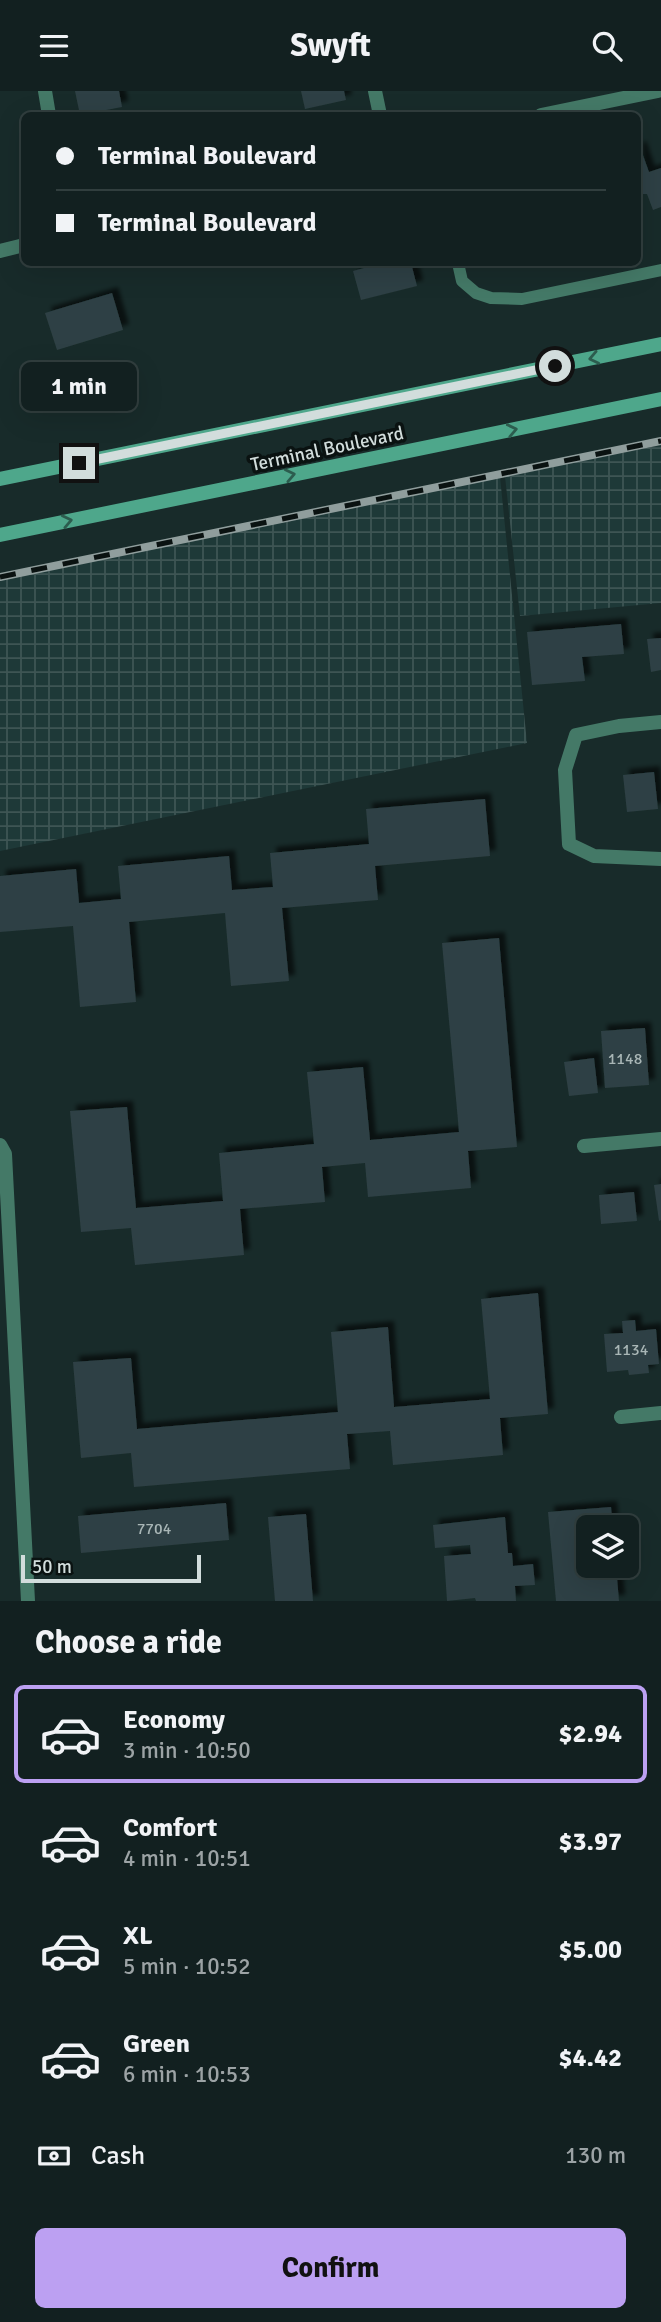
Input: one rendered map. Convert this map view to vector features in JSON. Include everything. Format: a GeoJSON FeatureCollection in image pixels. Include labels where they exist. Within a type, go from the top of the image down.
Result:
{"type":"FeatureCollection","features":[{"type":"Feature","properties":{"kind":"main road","name":"Terminal Boulevard"},"geometry":{"type":"LineString","coordinates":[[0,479],[661,344]]}},
{"type":"Feature","properties":{"kind":"main road","name":"Terminal Boulevard"},"geometry":{"type":"LineString","coordinates":[[0,535],[661,399]]}},
{"type":"Feature","properties":{"kind":"street"},"geometry":{"type":"LineString","coordinates":[[45,91],[48,112]]}},
{"type":"Feature","properties":{"kind":"street"},"geometry":{"type":"LineString","coordinates":[[375,91],[379,112]]}},
{"type":"Feature","properties":{"kind":"street"},"geometry":{"type":"LineString","coordinates":[[556,112],[659,91]]}},
{"type":"Feature","properties":{"kind":"street"},"geometry":{"type":"LineString","coordinates":[[0,251],[21,246]]}},
{"type":"Feature","properties":{"kind":"street"},"geometry":{"type":"LineString","coordinates":[[661,722],[619,726],[576,735],[565,770],[569,844],[594,856],[661,859]]}},
{"type":"Feature","properties":{"kind":"street"},"geometry":{"type":"LineString","coordinates":[[584,1146],[661,1139]]}},
{"type":"Feature","properties":{"kind":"street"},"geometry":{"type":"LineString","coordinates":[[0,1145],[5,1154],[27,1601]]}},
{"type":"Feature","properties":{"kind":"street"},"geometry":{"type":"LineString","coordinates":[[621,1417],[661,1413]]}},
{"type":"Feature","properties":{"kind":"lane"},"geometry":{"type":"LineString","coordinates":[[458,266],[462,281],[477,293],[491,298],[511,299],[661,270]]}},
{"type":"Feature","properties":{"kind":"shaded area"},"geometry":{"type":"Polygon","coordinates":[[[661,445],[661,603],[520,616],[505,476],[661,445]]]}},
{"type":"Feature","properties":{"kind":"shaded area"},"geometry":{"type":"Polygon","coordinates":[[[500,477],[527,743],[0,851],[0,579],[500,477]]]}},
{"type":"Feature","properties":{"kind":"building"},"geometry":{"type":"Polygon","coordinates":[[[75,91],[119,91],[122,107],[79,112],[75,91]]]}},
{"type":"Feature","properties":{"kind":"building"},"geometry":{"type":"Polygon","coordinates":[[[301,91],[344,91],[346,100],[305,109],[301,91]]]}},
{"type":"Feature","properties":{"kind":"building"},"geometry":{"type":"Polygon","coordinates":[[[641,150],[649,172],[661,168],[661,207],[653,210],[647,194],[641,194],[641,150]]]}},
{"type":"Feature","properties":{"kind":"building"},"geometry":{"type":"Polygon","coordinates":[[[371,266],[412,266],[417,286],[361,300],[353,271],[371,266]]]}},
{"type":"Feature","properties":{"kind":"building"},"geometry":{"type":"Polygon","coordinates":[[[112,293],[123,330],[57,350],[45,313],[112,293]]]}},
{"type":"Feature","properties":{"kind":"building"},"geometry":{"type":"Polygon","coordinates":[[[621,624],[624,654],[582,657],[585,681],[532,685],[527,632],[621,624]]]}},
{"type":"Feature","properties":{"kind":"building"},"geometry":{"type":"Polygon","coordinates":[[[661,638],[661,670],[651,672],[647,639],[661,638]]]}},
{"type":"Feature","properties":{"kind":"building"},"geometry":{"type":"Polygon","coordinates":[[[654,772],[658,809],[627,812],[623,775],[654,772]]]}},
{"type":"Feature","properties":{"kind":"building"},"geometry":{"type":"Polygon","coordinates":[[[485,799],[490,856],[375,866],[378,900],[282,908],[289,981],[231,986],[225,913],[129,922],[136,1002],[80,1007],[73,926],[0,932],[0,876],[76,869],[79,903],[121,899],[118,866],[229,856],[232,890],[273,887],[270,853],[369,844],[366,809],[485,799]]]}},
{"type":"Feature","properties":{"kind":"building"},"geometry":{"type":"Polygon","coordinates":[[[499,938],[517,1147],[468,1151],[471,1188],[368,1197],[365,1163],[322,1167],[325,1202],[240,1209],[244,1255],[135,1265],[131,1228],[81,1232],[70,1111],[127,1107],[136,1208],[223,1201],[219,1153],[314,1144],[307,1072],[363,1067],[370,1140],[459,1132],[442,943],[499,938]]]}},
{"type":"Feature","properties":{"kind":"building"},"geometry":{"type":"Polygon","coordinates":[[[645,1028],[649,1085],[605,1088],[601,1031],[645,1028]]]}},
{"type":"Feature","properties":{"kind":"building"},"geometry":{"type":"Polygon","coordinates":[[[594,1058],[598,1093],[569,1096],[564,1062],[594,1058]]]}},
{"type":"Feature","properties":{"kind":"building"},"geometry":{"type":"Polygon","coordinates":[[[661,1184],[661,1220],[659,1221],[654,1185],[661,1184]]]}},
{"type":"Feature","properties":{"kind":"building"},"geometry":{"type":"Polygon","coordinates":[[[634,1192],[637,1221],[601,1224],[599,1195],[634,1192]]]}},
{"type":"Feature","properties":{"kind":"building"},"geometry":{"type":"Polygon","coordinates":[[[538,1293],[548,1414],[500,1418],[503,1455],[393,1465],[390,1431],[347,1434],[350,1469],[134,1487],[131,1453],[81,1458],[73,1362],[131,1358],[137,1429],[338,1412],[331,1332],[388,1327],[394,1407],[490,1399],[481,1299],[538,1293]]]}},
{"type":"Feature","properties":{"kind":"building"},"geometry":{"type":"Polygon","coordinates":[[[635,1320],[636,1331],[656,1329],[659,1364],[648,1365],[649,1373],[629,1375],[628,1370],[607,1372],[604,1334],[623,1333],[622,1321],[635,1320]]]}},
{"type":"Feature","properties":{"kind":"building"},"geometry":{"type":"Polygon","coordinates":[[[226,1503],[229,1540],[81,1553],[78,1516],[226,1503]]]}},
{"type":"Feature","properties":{"kind":"building"},"geometry":{"type":"Polygon","coordinates":[[[611,1507],[612,1515],[576,1515],[576,1578],[617,1578],[619,1601],[556,1601],[548,1512],[611,1507]]]}},
{"type":"Feature","properties":{"kind":"building"},"geometry":{"type":"Polygon","coordinates":[[[306,1514],[313,1601],[275,1601],[268,1517],[306,1514]]]}},
{"type":"Feature","properties":{"kind":"building"},"geometry":{"type":"Polygon","coordinates":[[[505,1517],[508,1553],[512,1553],[513,1566],[533,1564],[535,1585],[515,1586],[516,1601],[476,1601],[475,1598],[447,1601],[444,1556],[471,1554],[470,1545],[435,1548],[433,1525],[505,1517]]]}},
{"type":"Feature","properties":{"kind":"railway"},"geometry":{"type":"LineString","coordinates":[[0,577],[661,441]]}},
{"type":"Feature","properties":{"kind":"route"},"geometry":{"type":"LineString","coordinates":[[79,463],[555,366]]}}]}
